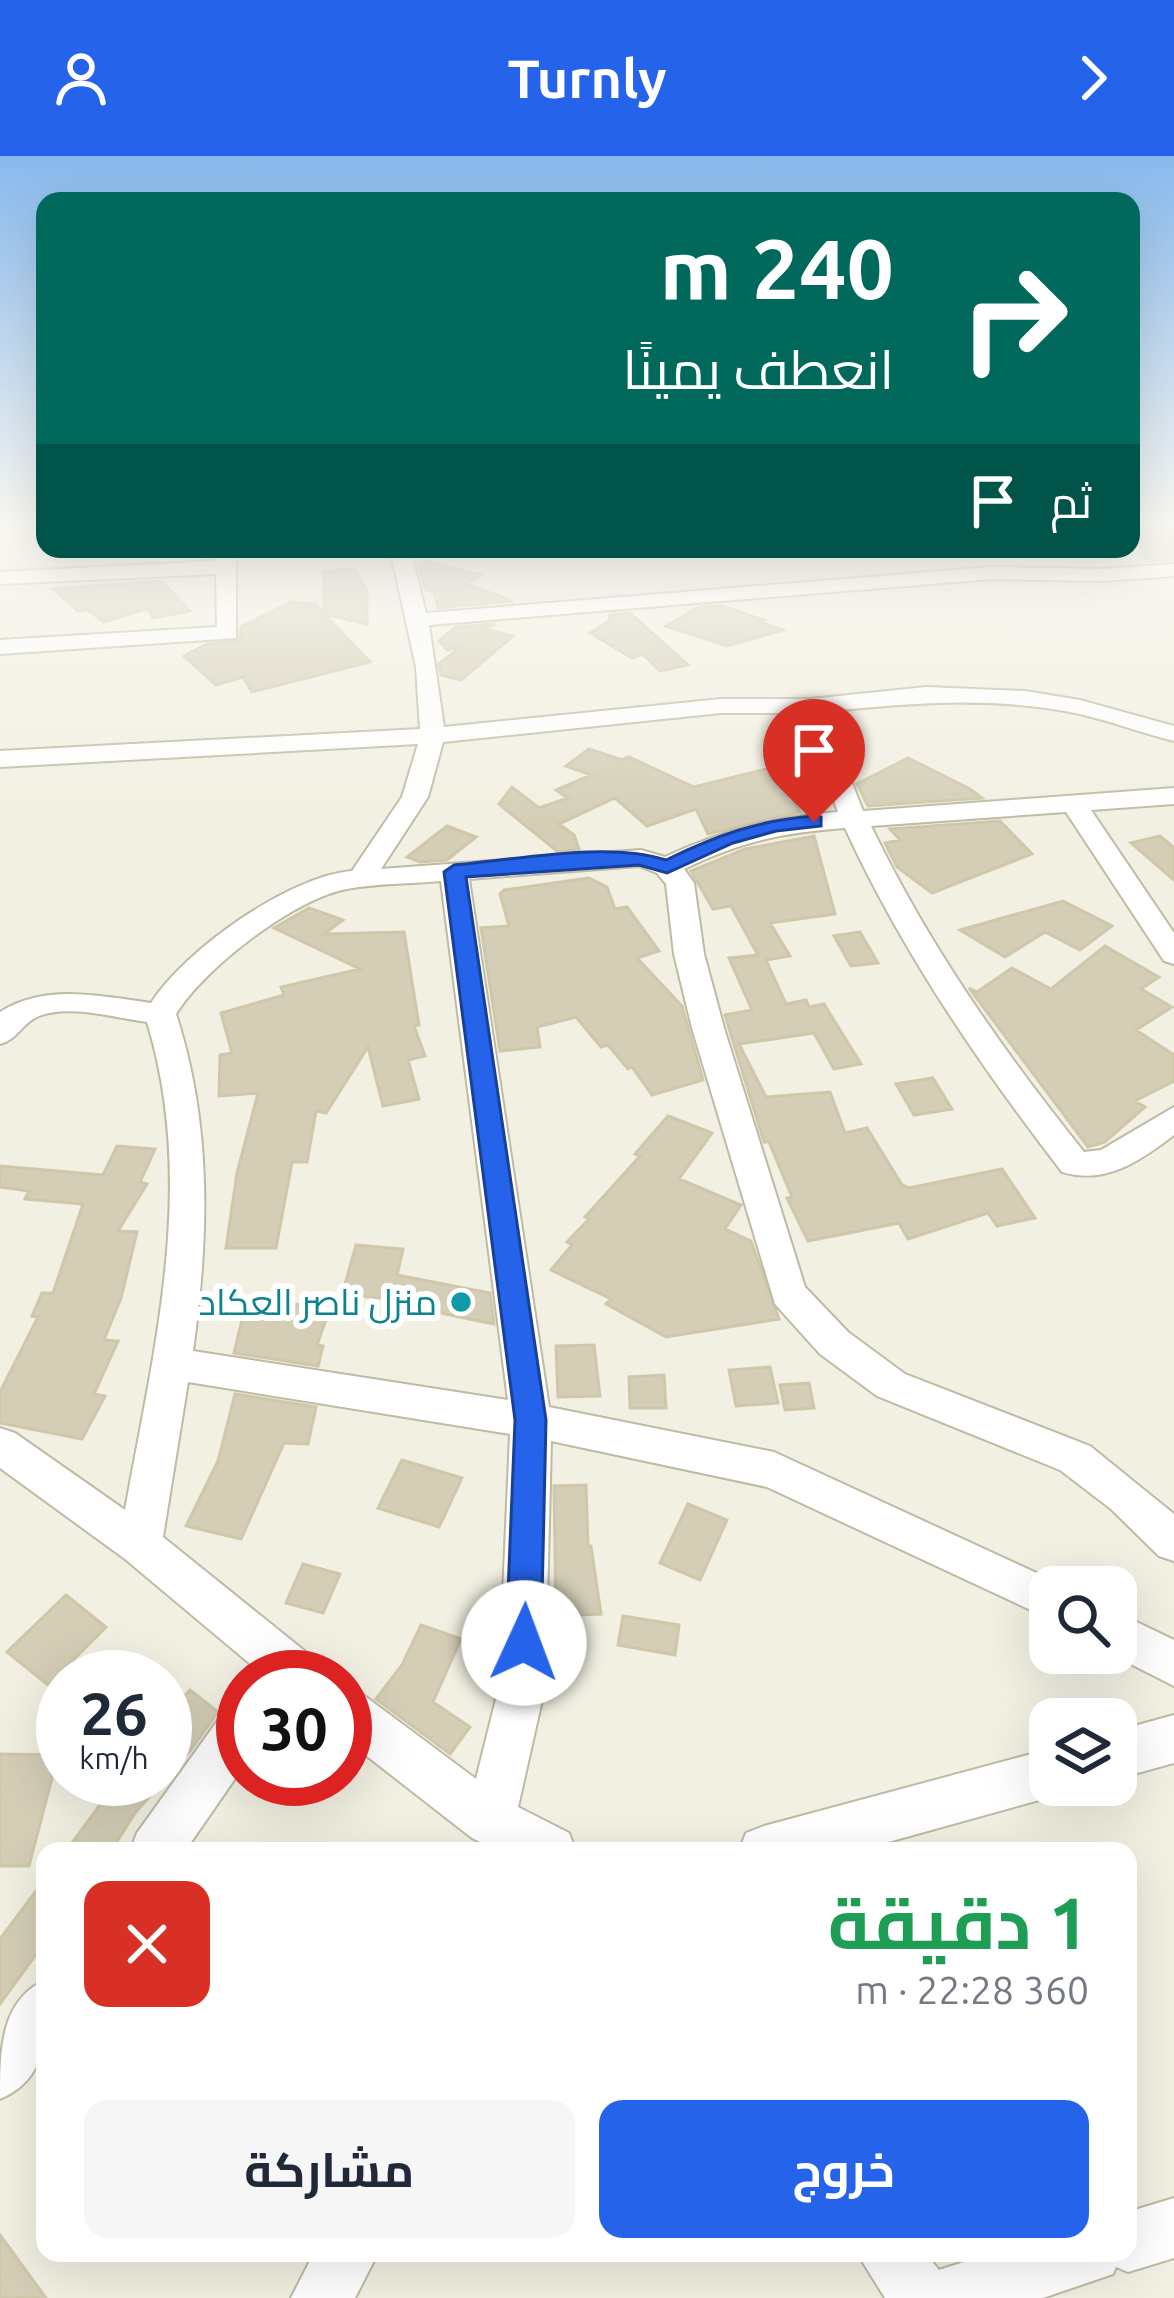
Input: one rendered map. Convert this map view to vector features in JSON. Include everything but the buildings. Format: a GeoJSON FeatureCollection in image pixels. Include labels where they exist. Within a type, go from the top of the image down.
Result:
{"type":"FeatureCollection","features":[{"type":"Feature","properties":{"kind":"street"},"geometry":{"type":"LineString","coordinates":[[0,647],[228,633],[228,624]]}},
{"type":"Feature","properties":{"kind":"street"},"geometry":{"type":"LineString","coordinates":[[361,879],[421,784],[432,703],[416,624]]}},
{"type":"Feature","properties":{"kind":"street"},"geometry":{"type":"LineString","coordinates":[[0,759],[430,736],[721,706],[810,706],[926,694],[1024,698],[1080,707],[1174,734]]}},
{"type":"Feature","properties":{"kind":"street"},"geometry":{"type":"LineString","coordinates":[[810,706],[853,818],[959,1008],[1074,1163],[1091,1168],[1105,1164],[1174,1119]]}},
{"type":"Feature","properties":{"kind":"street"},"geometry":{"type":"LineString","coordinates":[[667,867],[725,839],[775,825],[1174,796]]}},
{"type":"Feature","properties":{"kind":"street"},"geometry":{"type":"LineString","coordinates":[[1075,806],[1174,955]]}},
{"type":"Feature","properties":{"kind":"street"},"geometry":{"type":"LineString","coordinates":[[140,1545],[190,1189],[185,1108],[160,1014],[176,988],[242,928],[322,887],[361,879],[640,858],[667,867],[680,883],[689,954],[708,1028],[788,1294],[834,1343],[891,1385],[1075,1458],[1126,1496],[1174,1542]]}},
{"type":"Feature","properties":{"kind":"street"},"geometry":{"type":"LineString","coordinates":[[454,872],[531,1420],[522,1687],[490,1820]]}},
{"type":"Feature","properties":{"kind":"street"},"geometry":{"type":"LineString","coordinates":[[0,1034],[4,1025],[29,1007],[62,1004],[160,1014]]}},
{"type":"Feature","properties":{"kind":"street"},"geometry":{"type":"LineString","coordinates":[[169,1364],[531,1420],[774,1470],[1029,1588]]}},
{"type":"Feature","properties":{"kind":"street"},"geometry":{"type":"LineString","coordinates":[[0,1445],[140,1545],[261,1650]]}},
{"type":"Feature","properties":{"kind":"street"},"geometry":{"type":"LineString","coordinates":[[1137,1644],[1174,1664]]}},
{"type":"Feature","properties":{"kind":"street"},"geometry":{"type":"LineString","coordinates":[[372,1730],[490,1820],[533,1842]]}},
{"type":"Feature","properties":{"kind":"street"},"geometry":{"type":"LineString","coordinates":[[1137,1749],[1174,1739]]}},
{"type":"Feature","properties":{"kind":"street"},"geometry":{"type":"LineString","coordinates":[[161,1842],[216,1764]]}},
{"type":"Feature","properties":{"kind":"street"},"geometry":{"type":"LineString","coordinates":[[797,1842],[1029,1779]]}},
{"type":"Feature","properties":{"kind":"street"},"geometry":{"type":"LineString","coordinates":[[0,2071],[36,2020]]}},
{"type":"Feature","properties":{"kind":"street"},"geometry":{"type":"LineString","coordinates":[[1137,2239],[1174,2228]]}},
{"type":"Feature","properties":{"kind":"street"},"geometry":{"type":"LineString","coordinates":[[321,2298],[343,2262]]}},
{"type":"Feature","properties":{"kind":"street"},"geometry":{"type":"LineString","coordinates":[[894,2262],[923,2298]]}},
{"type":"Feature","properties":{"kind":"street"},"geometry":{"type":"LineString","coordinates":[[944,2298],[1062,2262]]}},
{"type":"Feature","properties":{"kind":"place","name":"منزل ناصر العكاد"},"geometry":{"type":"Point","coordinates":[461,1302]}},
{"type":"Feature","properties":{"kind":"route"},"geometry":{"type":"LineString","coordinates":[[524,1643],[531,1420],[454,872],[640,858],[667,867],[725,839],[775,825],[814,822]]}}]}
